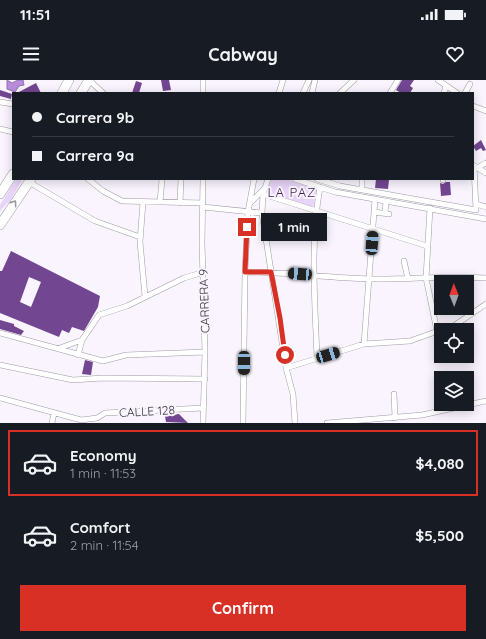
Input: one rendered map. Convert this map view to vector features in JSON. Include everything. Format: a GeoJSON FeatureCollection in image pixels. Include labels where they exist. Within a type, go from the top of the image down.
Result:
{"type":"FeatureCollection","features":[{"type":"Feature","properties":{"kind":"highway"},"geometry":{"type":"LineString","coordinates":[[63,92],[69,80]]}},
{"type":"Feature","properties":{"kind":"highway"},"geometry":{"type":"LineString","coordinates":[[82,92],[89,80]]}},
{"type":"Feature","properties":{"kind":"highway"},"geometry":{"type":"LineString","coordinates":[[0,194],[12,176]]}},
{"type":"Feature","properties":{"kind":"highway"},"geometry":{"type":"LineString","coordinates":[[0,225],[30,181]]}},
{"type":"Feature","properties":{"kind":"street"},"geometry":{"type":"LineString","coordinates":[[89,80],[102,92]]}},
{"type":"Feature","properties":{"kind":"street"},"geometry":{"type":"LineString","coordinates":[[203,80],[203,92]]}},
{"type":"Feature","properties":{"kind":"street"},"geometry":{"type":"LineString","coordinates":[[279,92],[283,80]]}},
{"type":"Feature","properties":{"kind":"street"},"geometry":{"type":"LineString","coordinates":[[303,92],[309,80]]}},
{"type":"Feature","properties":{"kind":"street"},"geometry":{"type":"LineString","coordinates":[[312,92],[315,80]]}},
{"type":"Feature","properties":{"kind":"street"},"geometry":{"type":"LineString","coordinates":[[341,92],[354,80]]}},
{"type":"Feature","properties":{"kind":"street"},"geometry":{"type":"LineString","coordinates":[[391,92],[398,80]]}},
{"type":"Feature","properties":{"kind":"street"},"geometry":{"type":"LineString","coordinates":[[438,80],[455,92]]}},
{"type":"Feature","properties":{"kind":"street"},"geometry":{"type":"LineString","coordinates":[[466,92],[470,84]]}},
{"type":"Feature","properties":{"kind":"street"},"geometry":{"type":"LineString","coordinates":[[444,92],[446,86]]}},
{"type":"Feature","properties":{"kind":"street"},"geometry":{"type":"LineString","coordinates":[[0,102],[12,104]]}},
{"type":"Feature","properties":{"kind":"street"},"geometry":{"type":"LineString","coordinates":[[474,106],[486,111]]}},
{"type":"Feature","properties":{"kind":"street"},"geometry":{"type":"LineString","coordinates":[[0,129],[12,132]]}},
{"type":"Feature","properties":{"kind":"street"},"geometry":{"type":"LineString","coordinates":[[475,166],[486,163]]}},
{"type":"Feature","properties":{"kind":"street"},"geometry":{"type":"LineString","coordinates":[[475,166],[486,173]]}},
{"type":"Feature","properties":{"kind":"street"},"geometry":{"type":"LineString","coordinates":[[321,180],[362,190],[476,210],[475,166]]}},
{"type":"Feature","properties":{"kind":"street"},"geometry":{"type":"LineString","coordinates":[[89,180],[117,199],[203,205],[262,213]]}},
{"type":"Feature","properties":{"kind":"street"},"geometry":{"type":"LineString","coordinates":[[160,202],[162,180]]}},
{"type":"Feature","properties":{"kind":"street"},"geometry":{"type":"LineString","coordinates":[[180,180],[180,203]]}},
{"type":"Feature","properties":{"kind":"street","name":"CARRERA 9"},"geometry":{"type":"LineString","coordinates":[[203,180],[202,242],[206,352],[203,423]]}},
{"type":"Feature","properties":{"kind":"street"},"geometry":{"type":"LineString","coordinates":[[243,423],[245,272],[248,212],[254,180]]}},
{"type":"Feature","properties":{"kind":"street"},"geometry":{"type":"LineString","coordinates":[[268,180],[263,194],[262,213],[280,318],[286,368],[293,394],[294,423]]}},
{"type":"Feature","properties":{"kind":"street"},"geometry":{"type":"LineString","coordinates":[[298,180],[320,187],[375,199],[486,219]]}},
{"type":"Feature","properties":{"kind":"street"},"geometry":{"type":"LineString","coordinates":[[362,180],[362,190]]}},
{"type":"Feature","properties":{"kind":"street"},"geometry":{"type":"LineString","coordinates":[[30,181],[95,221],[140,237]]}},
{"type":"Feature","properties":{"kind":"street"},"geometry":{"type":"LineString","coordinates":[[317,358],[314,275],[315,212],[320,187]]}},
{"type":"Feature","properties":{"kind":"street"},"geometry":{"type":"LineString","coordinates":[[249,204],[265,188]]}},
{"type":"Feature","properties":{"kind":"street"},"geometry":{"type":"LineString","coordinates":[[263,194],[315,212],[427,246]]}},
{"type":"Feature","properties":{"kind":"street"},"geometry":{"type":"LineString","coordinates":[[364,344],[375,199]]}},
{"type":"Feature","properties":{"kind":"street"},"geometry":{"type":"LineString","coordinates":[[374,212],[387,213],[386,201]]}},
{"type":"Feature","properties":{"kind":"street"},"geometry":{"type":"LineString","coordinates":[[144,202],[140,237],[141,263],[146,296]]}},
{"type":"Feature","properties":{"kind":"street"},"geometry":{"type":"LineString","coordinates":[[476,204],[486,207]]}},
{"type":"Feature","properties":{"kind":"street"},"geometry":{"type":"LineString","coordinates":[[430,208],[426,278],[438,323]]}},
{"type":"Feature","properties":{"kind":"street"},"geometry":{"type":"LineString","coordinates":[[404,261],[408,279]]}},
{"type":"Feature","properties":{"kind":"street"},"geometry":{"type":"LineString","coordinates":[[78,355],[82,340],[99,316],[127,306],[184,278],[204,272]]}},
{"type":"Feature","properties":{"kind":"street"},"geometry":{"type":"LineString","coordinates":[[245,272],[271,272],[369,279],[408,279],[460,276],[486,278]]}},
{"type":"Feature","properties":{"kind":"street"},"geometry":{"type":"LineString","coordinates":[[458,323],[486,304]]}},
{"type":"Feature","properties":{"kind":"street"},"geometry":{"type":"LineString","coordinates":[[0,333],[103,361],[126,354],[206,352]]}},
{"type":"Feature","properties":{"kind":"street"},"geometry":{"type":"LineString","coordinates":[[286,368],[364,344],[410,340],[434,333]]}},
{"type":"Feature","properties":{"kind":"street"},"geometry":{"type":"LineString","coordinates":[[56,349],[82,340]]}},
{"type":"Feature","properties":{"kind":"street"},"geometry":{"type":"LineString","coordinates":[[0,365],[73,380],[104,378],[205,379]]}},
{"type":"Feature","properties":{"kind":"street"},"geometry":{"type":"LineString","coordinates":[[394,394],[395,418]]}},
{"type":"Feature","properties":{"kind":"street","name":"CALLE 128"},"geometry":{"type":"LineString","coordinates":[[0,398],[81,420],[98,421],[100,415],[105,413],[203,408]]}},
{"type":"Feature","properties":{"kind":"street"},"geometry":{"type":"LineString","coordinates":[[327,423],[422,416],[486,401]]}},
{"type":"Feature","properties":{"kind":"street"},"geometry":{"type":"LineString","coordinates":[[52,423],[54,413]]}},
{"type":"Feature","properties":{"kind":"street"},"geometry":{"type":"LineString","coordinates":[[422,416],[422,423]]}},
{"type":"Feature","properties":{"kind":"shaded area"},"geometry":{"type":"Polygon","coordinates":[[[7,80],[12,83],[18,80],[23,80],[24,85],[19,86],[15,92],[7,89],[7,80]]]}},
{"type":"Feature","properties":{"kind":"shaded area"},"geometry":{"type":"Polygon","coordinates":[[[15,180],[22,180],[11,199],[0,211],[0,205],[15,180]]]}},
{"type":"Feature","properties":{"kind":"shaded area"},"geometry":{"type":"Polygon","coordinates":[[[272,180],[289,180],[317,188],[313,208],[266,191],[272,180]]]}},
{"type":"Feature","properties":{"kind":"building"},"geometry":{"type":"Polygon","coordinates":[[[161,80],[169,80],[171,90],[163,91],[161,80]]]}},
{"type":"Feature","properties":{"kind":"building"},"geometry":{"type":"Polygon","coordinates":[[[402,80],[414,80],[410,86],[413,88],[411,92],[399,92],[396,90],[402,80]]]}},
{"type":"Feature","properties":{"kind":"building"},"geometry":{"type":"Polygon","coordinates":[[[136,81],[142,83],[139,92],[132,92],[136,81]]]}},
{"type":"Feature","properties":{"kind":"building"},"geometry":{"type":"Polygon","coordinates":[[[36,83],[40,92],[19,92],[36,83]]]}},
{"type":"Feature","properties":{"kind":"building"},"geometry":{"type":"Polygon","coordinates":[[[0,90],[12,94],[11,99],[0,96],[0,90]]]}},
{"type":"Feature","properties":{"kind":"building"},"geometry":{"type":"Polygon","coordinates":[[[481,140],[486,150],[483,151],[481,148],[476,151],[474,145],[481,140]]]}},
{"type":"Feature","properties":{"kind":"building"},"geometry":{"type":"Polygon","coordinates":[[[376,180],[389,180],[388,189],[375,188],[376,180]]]}},
{"type":"Feature","properties":{"kind":"building"},"geometry":{"type":"Polygon","coordinates":[[[450,182],[451,195],[441,196],[440,183],[443,184],[450,182]]]}},
{"type":"Feature","properties":{"kind":"building"},"geometry":{"type":"Polygon","coordinates":[[[11,251],[100,296],[98,307],[84,331],[72,327],[69,333],[62,330],[59,337],[0,313],[0,271],[2,271],[11,251]],[[29,277],[20,302],[31,307],[41,282],[29,277]]]}},
{"type":"Feature","properties":{"kind":"building"},"geometry":{"type":"Polygon","coordinates":[[[0,320],[14,324],[14,326],[24,331],[21,335],[0,329],[0,320]]]}},
{"type":"Feature","properties":{"kind":"building"},"geometry":{"type":"Polygon","coordinates":[[[85,360],[93,362],[91,375],[82,374],[85,360]]]}},
{"type":"Feature","properties":{"kind":"building"},"geometry":{"type":"Polygon","coordinates":[[[179,414],[188,423],[166,422],[165,416],[179,414]]]}},
{"type":"Feature","properties":{"kind":"district","name":"LA PAZ"},"geometry":{"type":"Point","coordinates":[292,192]}},
{"type":"Feature","properties":{"kind":"route"},"geometry":{"type":"LineString","coordinates":[[247,227],[245,272],[271,272],[280,318],[285,355]]}}]}
